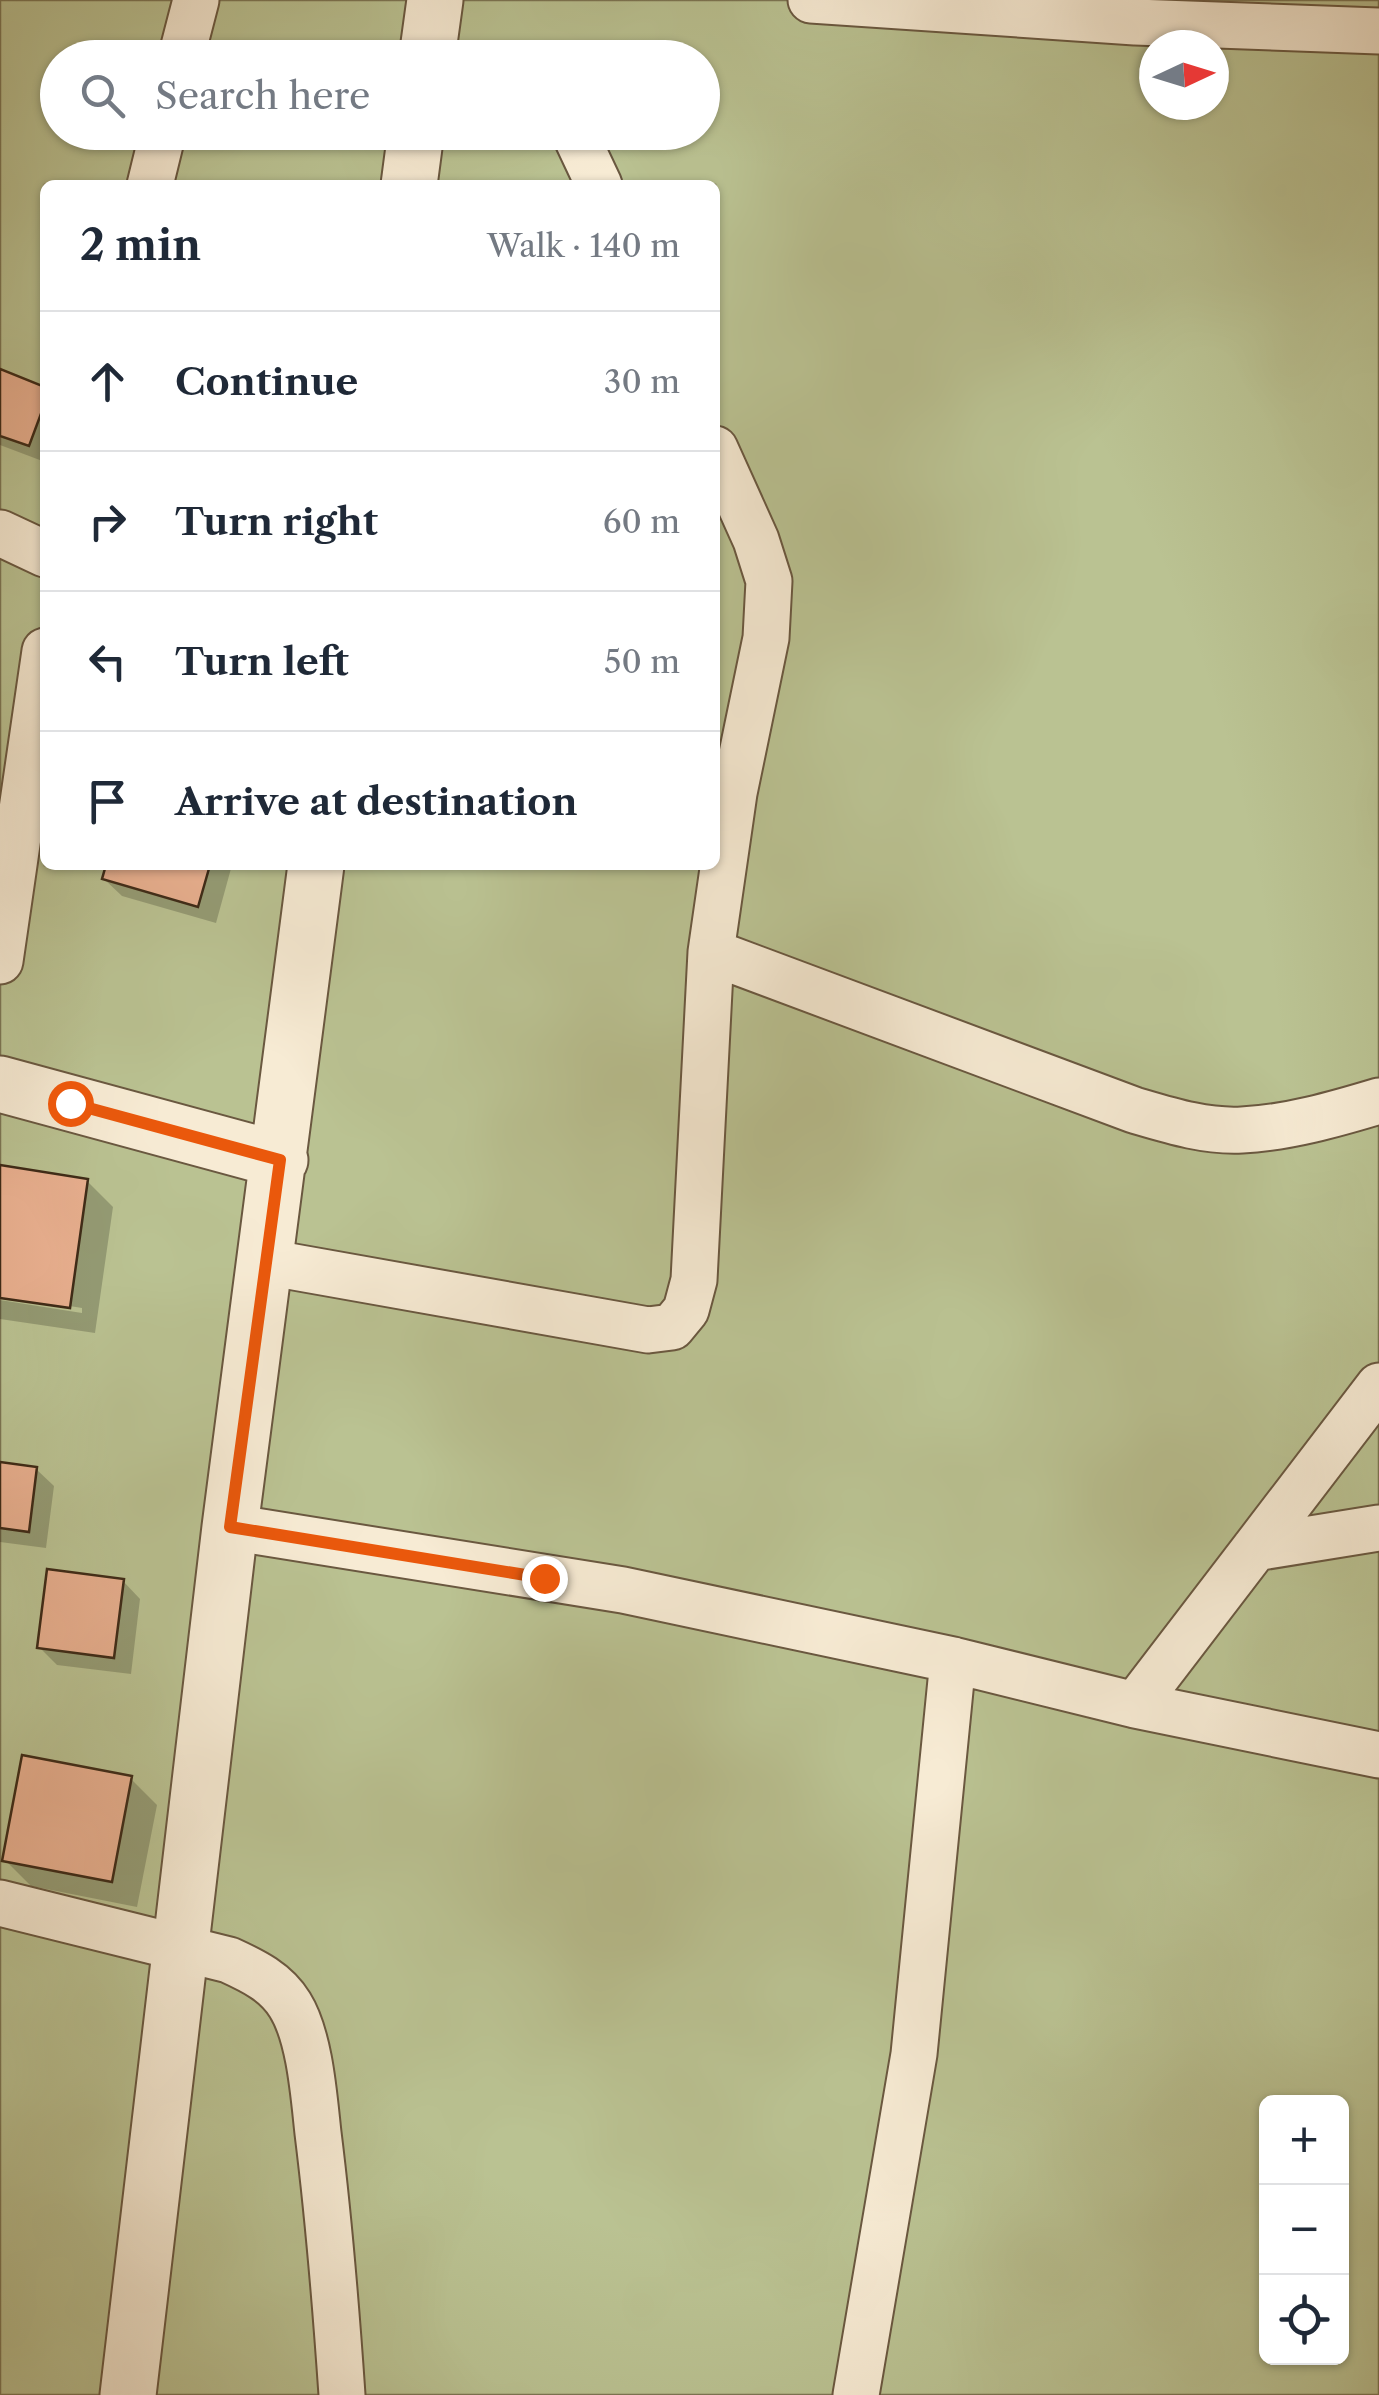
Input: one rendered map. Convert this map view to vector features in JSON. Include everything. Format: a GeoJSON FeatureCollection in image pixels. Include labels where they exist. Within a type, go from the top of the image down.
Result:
{"type":"FeatureCollection","features":[{"type":"Feature","properties":{"kind":"street"},"geometry":{"type":"LineString","coordinates":[[186,40],[196,0]]}},
{"type":"Feature","properties":{"kind":"street"},"geometry":{"type":"LineString","coordinates":[[429,40],[435,0]]}},
{"type":"Feature","properties":{"kind":"street"},"geometry":{"type":"LineString","coordinates":[[811,0],[1137,11],[1379,32]]}},
{"type":"Feature","properties":{"kind":"street"},"geometry":{"type":"LineString","coordinates":[[151,180],[159,150]]}},
{"type":"Feature","properties":{"kind":"street"},"geometry":{"type":"LineString","coordinates":[[410,180],[414,150]]}},
{"type":"Feature","properties":{"kind":"street"},"geometry":{"type":"LineString","coordinates":[[582,150],[597,180]]}},
{"type":"Feature","properties":{"kind":"street"},"geometry":{"type":"LineString","coordinates":[[720,460],[756,540],[769,581],[766,638],[724,792],[720,841]]}},
{"type":"Feature","properties":{"kind":"street"},"geometry":{"type":"LineString","coordinates":[[0,533],[40,552]]}},
{"type":"Feature","properties":{"kind":"street"},"geometry":{"type":"LineString","coordinates":[[0,961],[40,685]]}},
{"type":"Feature","properties":{"kind":"street"},"geometry":{"type":"LineString","coordinates":[[128,2395],[230,1527],[315,870]]}},
{"type":"Feature","properties":{"kind":"street"},"geometry":{"type":"LineString","coordinates":[[266,1262],[648,1330],[672,1327],[686,1310],[694,1280],[718,870]]}},
{"type":"Feature","properties":{"kind":"street"},"geometry":{"type":"LineString","coordinates":[[711,952],[1134,1110],[1183,1124],[1240,1130],[1338,1114],[1379,1101]]}},
{"type":"Feature","properties":{"kind":"street"},"geometry":{"type":"LineString","coordinates":[[0,1084],[280,1160]]}},
{"type":"Feature","properties":{"kind":"street"},"geometry":{"type":"LineString","coordinates":[[1134,1705],[1379,1386]]}},
{"type":"Feature","properties":{"kind":"street"},"geometry":{"type":"LineString","coordinates":[[230,1527],[622,1590],[953,1660],[1134,1705],[1379,1755]]}},
{"type":"Feature","properties":{"kind":"street"},"geometry":{"type":"LineString","coordinates":[[1255,1548],[1379,1528]]}},
{"type":"Feature","properties":{"kind":"street"},"geometry":{"type":"LineString","coordinates":[[856,2395],[914,2054],[953,1660]]}},
{"type":"Feature","properties":{"kind":"street"},"geometry":{"type":"LineString","coordinates":[[0,1903],[229,1960],[257,1973],[291,2006],[314,2099],[334,2267],[342,2395]]}},
{"type":"Feature","properties":{"kind":"green space"},"geometry":{"type":"Polygon","coordinates":[[[0,0],[1379,0],[1379,2395],[0,2395],[0,0]]]}},
{"type":"Feature","properties":{"kind":"building"},"geometry":{"type":"Polygon","coordinates":[[[0,369],[40,385],[40,416],[29,446],[0,436],[0,369]]]}},
{"type":"Feature","properties":{"kind":"building"},"geometry":{"type":"Polygon","coordinates":[[[105,870],[209,870],[198,907],[102,879],[105,870]]]}},
{"type":"Feature","properties":{"kind":"building"},"geometry":{"type":"Polygon","coordinates":[[[0,1165],[88,1179],[70,1308],[0,1298],[0,1165]]]}},
{"type":"Feature","properties":{"kind":"building"},"geometry":{"type":"Polygon","coordinates":[[[0,1462],[37,1467],[29,1532],[0,1528],[0,1462]]]}},
{"type":"Feature","properties":{"kind":"building"},"geometry":{"type":"Polygon","coordinates":[[[47,1569],[124,1579],[114,1658],[37,1648],[47,1569]]]}},
{"type":"Feature","properties":{"kind":"building"},"geometry":{"type":"Polygon","coordinates":[[[22,1755],[132,1776],[112,1882],[2,1861],[22,1755]]]}},
{"type":"Feature","properties":{"kind":"route"},"geometry":{"type":"LineString","coordinates":[[70,1103],[280,1160],[230,1527],[544,1578]]}}]}
